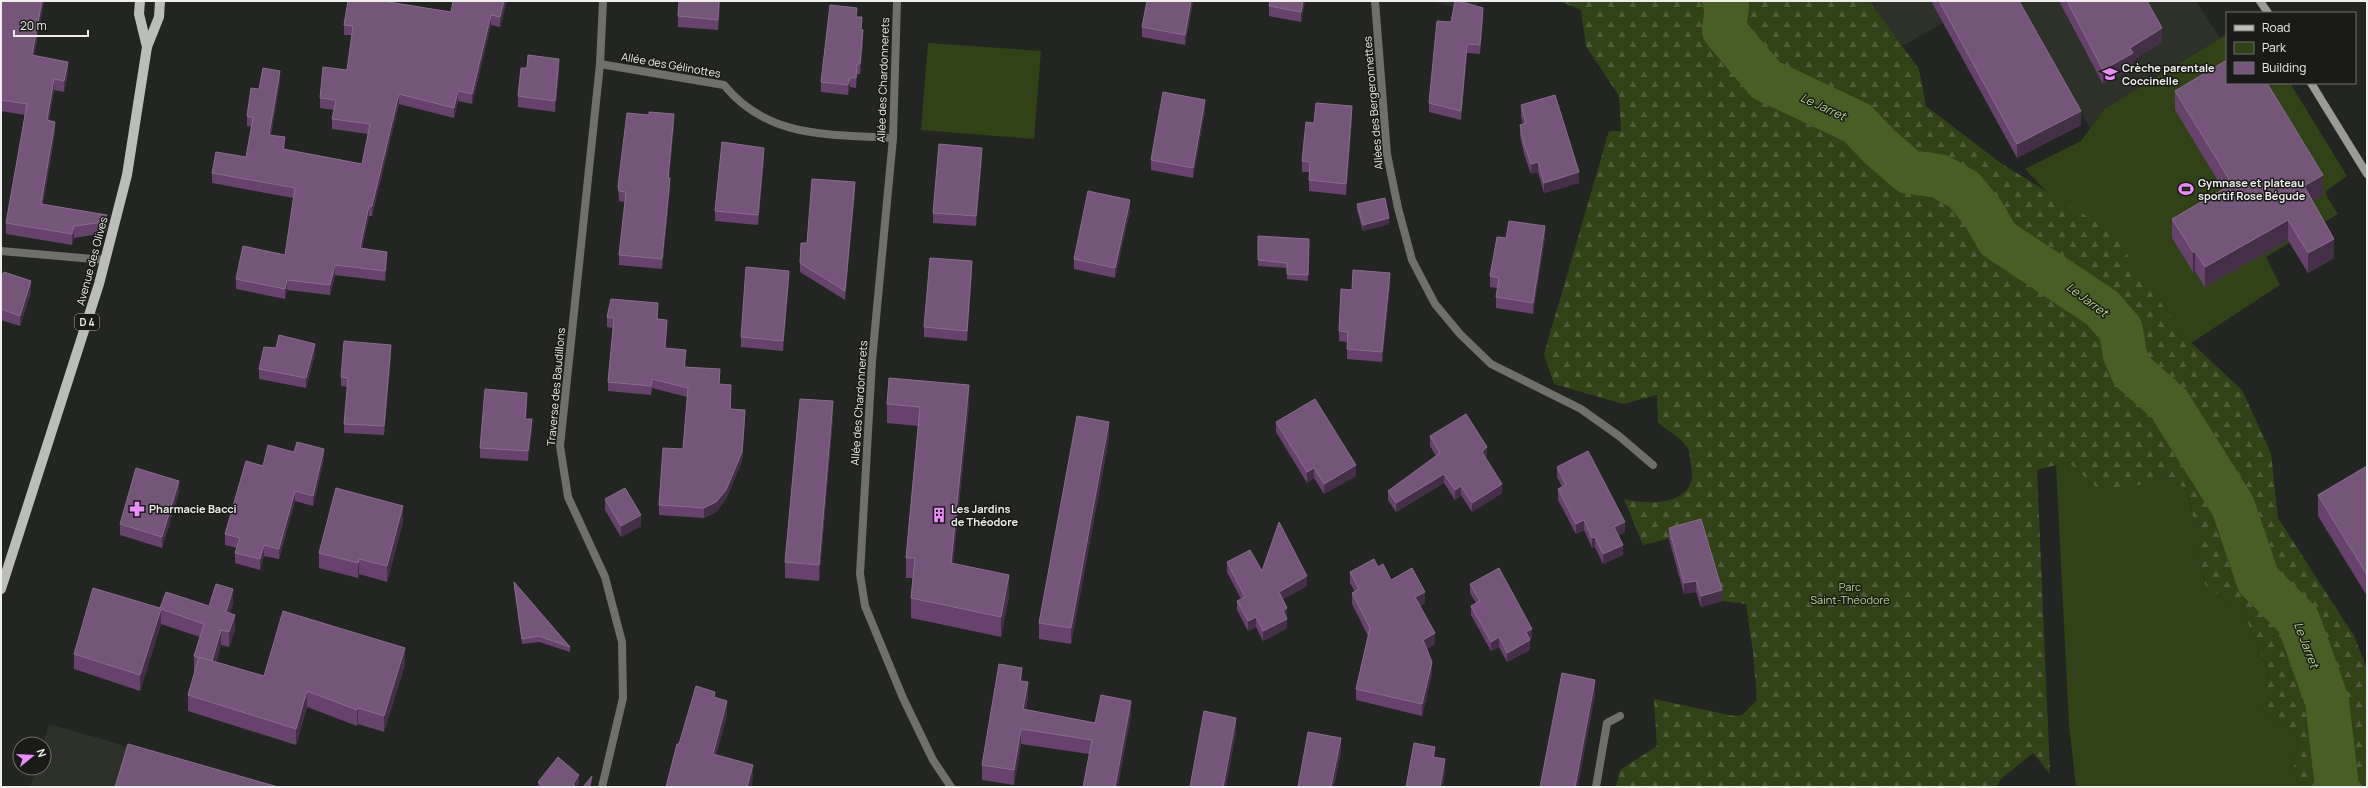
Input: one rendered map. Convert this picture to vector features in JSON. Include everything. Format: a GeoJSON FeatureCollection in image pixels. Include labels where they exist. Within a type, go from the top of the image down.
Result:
{"type":"FeatureCollection","features":[{"type":"Feature","properties":{"kind":"main road","name":"Avenue des Olives"},"geometry":{"type":"LineString","coordinates":[[140,1],[139,14],[147,47]]}},
{"type":"Feature","properties":{"kind":"main road","name":"Avenue des Olives"},"geometry":{"type":"LineString","coordinates":[[1,589],[74,364],[105,260],[127,175],[147,47],[159,18],[160,1]]}},
{"type":"Feature","properties":{"kind":"main road"},"geometry":{"type":"LineString","coordinates":[[2260,1],[2267,12]]}},
{"type":"Feature","properties":{"kind":"main road"},"geometry":{"type":"LineString","coordinates":[[2312,84],[2367,174]]}},
{"type":"Feature","properties":{"kind":"street","name":"Traverse des Baudillons"},"geometry":{"type":"LineString","coordinates":[[602,787],[623,698],[622,642],[605,577],[568,497],[560,446],[600,64],[603,1]]}},
{"type":"Feature","properties":{"kind":"street","name":"Allée des Chardonnerets"},"geometry":{"type":"LineString","coordinates":[[897,1],[893,138],[872,361],[860,574],[865,606],[903,698],[933,760],[951,787]]}},
{"type":"Feature","properties":{"kind":"street","name":"Allées des Bergeronnettes"},"geometry":{"type":"LineString","coordinates":[[1376,1],[1387,154],[1398,208],[1412,260],[1435,304],[1460,334],[1491,364],[1581,409],[1619,436],[1653,465]]}},
{"type":"Feature","properties":{"kind":"street","name":"Allée des Gélinottes"},"geometry":{"type":"LineString","coordinates":[[600,64],[724,86],[736,101],[762,117],[797,131],[893,138]]}},
{"type":"Feature","properties":{"kind":"street"},"geometry":{"type":"LineString","coordinates":[[1,251],[105,260]]}},
{"type":"Feature","properties":{"kind":"street"},"geometry":{"type":"LineString","coordinates":[[1596,787],[1607,724],[1620,716]]}},
{"type":"Feature","properties":{"kind":"shaded area"},"geometry":{"type":"Polygon","coordinates":[[[1428,1],[1483,1],[1467,10],[1428,1]]]}},
{"type":"Feature","properties":{"kind":"shaded area"},"geometry":{"type":"Polygon","coordinates":[[[1841,1],[1982,1],[1879,59],[1841,1]]]}},
{"type":"Feature","properties":{"kind":"shaded area","name":"Crèche parentale Coccinelle"},"geometry":{"type":"Polygon","coordinates":[[[2012,1],[2196,1],[2220,38],[2104,109],[2090,128],[2019,5],[2012,1]]]}},
{"type":"Feature","properties":{"kind":"shaded area"},"geometry":{"type":"Polygon","coordinates":[[[49,724],[269,787],[30,787],[33,776],[52,776],[52,736],[45,736],[49,724]]]}},
{"type":"Feature","properties":{"kind":"green space","name":"Parc Saint-Théodore"},"geometry":{"type":"Polygon","coordinates":[[[1559,1],[1869,1],[1919,69],[1926,106],[2002,164],[2111,231],[2183,335],[2242,390],[2271,453],[2278,518],[2354,636],[2367,669],[2367,787],[2300,787],[2293,773],[2298,740],[2260,707],[2269,672],[2244,614],[2205,585],[2188,490],[2162,474],[2148,484],[2098,489],[2068,462],[2037,470],[2050,774],[2033,753],[2001,779],[1996,787],[1616,787],[1620,770],[1657,746],[1654,699],[1734,716],[1742,715],[1757,700],[1753,652],[1746,604],[1722,601],[1701,530],[1643,545],[1624,499],[1647,502],[1671,500],[1681,495],[1688,488],[1692,478],[1690,456],[1687,447],[1678,437],[1658,423],[1657,395],[1623,404],[1554,384],[1544,354],[1609,131],[1621,131],[1619,96],[1586,46],[1581,10],[1559,1]]]}},
{"type":"Feature","properties":{"kind":"green space","name":"Gymnase et plateau sportif Rose Bégude"},"geometry":{"type":"Polygon","coordinates":[[[2226,35],[2226,84],[2291,84],[2347,176],[2326,191],[2327,197],[2338,214],[2266,257],[2280,285],[2191,343],[2025,169],[2081,141],[2104,109],[2226,35]]]}},
{"type":"Feature","properties":{"kind":"green space"},"geometry":{"type":"Polygon","coordinates":[[[928,43],[1041,51],[1034,139],[921,130],[928,43]]]}},
{"type":"Feature","properties":{"kind":"green space"},"geometry":{"type":"Polygon","coordinates":[[[2068,462],[2098,489],[2162,474],[2188,490],[2205,585],[2244,614],[2269,672],[2260,707],[2298,740],[2293,773],[2300,787],[2076,787],[2069,725],[2056,465],[2068,462]]]}},
{"type":"Feature","properties":{"kind":"building"},"geometry":{"type":"Polygon","coordinates":[[[1,1],[42,1],[32,55],[68,62],[64,81],[54,79],[47,120],[55,122],[41,204],[107,215],[105,222],[74,226],[72,234],[6,223],[27,104],[1,100],[1,1]]]}},
{"type":"Feature","properties":{"kind":"building"},"geometry":{"type":"Polygon","coordinates":[[[348,1],[388,1],[451,12],[453,1],[504,1],[500,17],[491,15],[472,94],[458,91],[454,108],[399,94],[372,206],[369,206],[360,248],[387,252],[385,271],[335,265],[330,285],[287,280],[285,289],[236,279],[243,246],[285,255],[295,188],[212,173],[216,152],[246,157],[253,118],[247,116],[251,88],[259,89],[263,68],[280,71],[269,135],[285,137],[283,149],[362,164],[370,124],[332,119],[336,100],[320,98],[323,67],[347,70],[353,26],[344,25],[348,1]]]}},
{"type":"Feature","properties":{"kind":"building"},"geometry":{"type":"Polygon","coordinates":[[[679,1],[719,1],[718,20],[678,16],[679,1]]]}},
{"type":"Feature","properties":{"kind":"building"},"geometry":{"type":"Polygon","coordinates":[[[1147,1],[1191,1],[1185,35],[1142,27],[1147,1]]]}},
{"type":"Feature","properties":{"kind":"building"},"geometry":{"type":"Polygon","coordinates":[[[1270,1],[1303,1],[1301,12],[1269,6],[1270,1]]]}},
{"type":"Feature","properties":{"kind":"building"},"geometry":{"type":"Polygon","coordinates":[[[1455,1],[1483,8],[1480,45],[1467,44],[1461,111],[1429,103],[1437,21],[1451,22],[1455,1]]]}},
{"type":"Feature","properties":{"kind":"building"},"geometry":{"type":"Polygon","coordinates":[[[1939,1],[2019,1],[2081,111],[2017,144],[1939,1]]]}},
{"type":"Feature","properties":{"kind":"building"},"geometry":{"type":"Polygon","coordinates":[[[2067,1],[2147,1],[2162,28],[2130,48],[2133,53],[2103,70],[2067,1]]]}},
{"type":"Feature","properties":{"kind":"building"},"geometry":{"type":"Polygon","coordinates":[[[830,5],[857,8],[856,17],[862,17],[861,30],[863,30],[860,64],[857,64],[856,78],[850,77],[848,85],[821,82],[830,5]]]}},
{"type":"Feature","properties":{"kind":"building"},"geometry":{"type":"Polygon","coordinates":[[[528,55],[559,59],[555,101],[518,96],[521,68],[527,68],[528,55]]]}},
{"type":"Feature","properties":{"kind":"building"},"geometry":{"type":"Polygon","coordinates":[[[2226,61],[2226,84],[2268,84],[2323,175],[2304,186],[2334,239],[2308,253],[2288,220],[2205,267],[2195,252],[2193,252],[2172,219],[2232,184],[2175,91],[2226,61]]]}},
{"type":"Feature","properties":{"kind":"building"},"geometry":{"type":"Polygon","coordinates":[[[1163,92],[1205,100],[1193,168],[1151,160],[1163,92]]]}},
{"type":"Feature","properties":{"kind":"building"},"geometry":{"type":"Polygon","coordinates":[[[1555,95],[1579,172],[1544,183],[1538,162],[1531,164],[1524,144],[1520,125],[1526,123],[1521,105],[1555,95]]]}},
{"type":"Feature","properties":{"kind":"building"},"geometry":{"type":"Polygon","coordinates":[[[1316,103],[1352,106],[1346,184],[1309,180],[1310,162],[1302,161],[1306,122],[1314,123],[1316,103]]]}},
{"type":"Feature","properties":{"kind":"building"},"geometry":{"type":"Polygon","coordinates":[[[649,112],[674,114],[668,178],[670,178],[662,259],[619,255],[626,192],[619,191],[618,186],[627,113],[649,115],[649,112]]]}},
{"type":"Feature","properties":{"kind":"building"},"geometry":{"type":"Polygon","coordinates":[[[722,142],[764,148],[758,215],[715,211],[722,142]]]}},
{"type":"Feature","properties":{"kind":"building"},"geometry":{"type":"Polygon","coordinates":[[[939,144],[982,148],[976,216],[933,213],[939,144]]]}},
{"type":"Feature","properties":{"kind":"building"},"geometry":{"type":"Polygon","coordinates":[[[812,179],[855,182],[845,291],[800,263],[801,243],[807,243],[812,179]]]}},
{"type":"Feature","properties":{"kind":"building"},"geometry":{"type":"Polygon","coordinates":[[[1088,191],[1130,200],[1115,268],[1074,259],[1088,191]]]}},
{"type":"Feature","properties":{"kind":"building"},"geometry":{"type":"Polygon","coordinates":[[[1385,198],[1389,218],[1363,225],[1357,204],[1385,198]]]}},
{"type":"Feature","properties":{"kind":"building"},"geometry":{"type":"Polygon","coordinates":[[[1509,221],[1545,226],[1533,303],[1496,297],[1499,278],[1490,276],[1497,237],[1506,238],[1509,221]]]}},
{"type":"Feature","properties":{"kind":"building"},"geometry":{"type":"Polygon","coordinates":[[[1258,236],[1309,239],[1308,275],[1287,274],[1287,263],[1258,260],[1258,236]]]}},
{"type":"Feature","properties":{"kind":"building"},"geometry":{"type":"Polygon","coordinates":[[[930,258],[972,261],[967,331],[924,327],[930,258]]]}},
{"type":"Feature","properties":{"kind":"building"},"geometry":{"type":"Polygon","coordinates":[[[746,267],[789,271],[783,341],[741,337],[746,267]]]}},
{"type":"Feature","properties":{"kind":"building"},"geometry":{"type":"Polygon","coordinates":[[[1353,270],[1390,273],[1382,352],[1347,349],[1348,332],[1339,331],[1341,289],[1352,290],[1353,270]]]}},
{"type":"Feature","properties":{"kind":"building"},"geometry":{"type":"Polygon","coordinates":[[[4,272],[31,281],[20,316],[1,309],[1,275],[4,272]]]}},
{"type":"Feature","properties":{"kind":"building"},"geometry":{"type":"Polygon","coordinates":[[[611,299],[658,303],[657,319],[667,320],[665,348],[686,350],[684,367],[720,369],[719,384],[731,385],[730,409],[745,410],[742,452],[726,490],[716,502],[704,508],[659,505],[663,448],[683,449],[688,388],[652,379],[651,386],[608,382],[614,318],[607,317],[611,299]]]}},
{"type":"Feature","properties":{"kind":"building"},"geometry":{"type":"Polygon","coordinates":[[[279,335],[315,344],[306,378],[259,369],[264,347],[276,348],[279,335]]]}},
{"type":"Feature","properties":{"kind":"building"},"geometry":{"type":"Polygon","coordinates":[[[344,341],[391,345],[384,426],[344,424],[348,378],[341,377],[344,341]]]}},
{"type":"Feature","properties":{"kind":"building","name":"Les Jardins de Théodore"},"geometry":{"type":"Polygon","coordinates":[[[889,378],[969,385],[951,563],[1009,575],[1001,617],[911,598],[915,558],[906,558],[920,407],[887,404],[889,378]]]}},
{"type":"Feature","properties":{"kind":"building"},"geometry":{"type":"Polygon","coordinates":[[[485,389],[527,393],[525,419],[532,419],[528,451],[480,448],[485,389]]]}},
{"type":"Feature","properties":{"kind":"building"},"geometry":{"type":"Polygon","coordinates":[[[800,399],[833,401],[819,565],[785,562],[800,399]]]}},
{"type":"Feature","properties":{"kind":"building"},"geometry":{"type":"Polygon","coordinates":[[[1315,399],[1356,465],[1324,484],[1314,468],[1307,472],[1276,422],[1315,399]]]}},
{"type":"Feature","properties":{"kind":"building"},"geometry":{"type":"Polygon","coordinates":[[[1466,414],[1487,447],[1482,452],[1502,484],[1472,503],[1461,486],[1455,490],[1444,474],[1396,503],[1388,491],[1440,453],[1430,436],[1466,414]]]}},
{"type":"Feature","properties":{"kind":"building"},"geometry":{"type":"Polygon","coordinates":[[[1077,416],[1109,422],[1071,628],[1039,623],[1077,416]]]}},
{"type":"Feature","properties":{"kind":"building"},"geometry":{"type":"Polygon","coordinates":[[[297,442],[324,449],[313,496],[295,491],[279,549],[264,545],[260,559],[235,553],[240,538],[225,534],[246,461],[263,466],[268,445],[294,452],[297,442]]]}},
{"type":"Feature","properties":{"kind":"building"},"geometry":{"type":"Polygon","coordinates":[[[1588,451],[1625,522],[1614,527],[1623,545],[1603,554],[1595,537],[1592,538],[1584,520],[1576,524],[1558,489],[1566,485],[1557,467],[1588,451]]]}},
{"type":"Feature","properties":{"kind":"building"},"geometry":{"type":"Polygon","coordinates":[[[2367,466],[2367,575],[2318,495],[2367,466]]]}},
{"type":"Feature","properties":{"kind":"building"},"geometry":{"type":"Polygon","coordinates":[[[136,468],[179,481],[162,537],[120,524],[136,468]]]}},
{"type":"Feature","properties":{"kind":"building"},"geometry":{"type":"Polygon","coordinates":[[[336,488],[403,506],[387,566],[359,559],[358,563],[319,553],[336,488]]]}},
{"type":"Feature","properties":{"kind":"building"},"geometry":{"type":"Polygon","coordinates":[[[625,488],[641,515],[621,526],[605,499],[625,488]]]}},
{"type":"Feature","properties":{"kind":"building"},"geometry":{"type":"Polygon","coordinates":[[[1701,519],[1722,590],[1701,596],[1696,581],[1684,583],[1669,528],[1701,519]]]}},
{"type":"Feature","properties":{"kind":"building"},"geometry":{"type":"Polygon","coordinates":[[[1279,522],[1307,576],[1279,592],[1287,608],[1283,611],[1287,619],[1263,631],[1256,617],[1248,621],[1237,601],[1245,597],[1227,562],[1250,550],[1262,571],[1279,522]]]}},
{"type":"Feature","properties":{"kind":"building"},"geometry":{"type":"Polygon","coordinates":[[[1374,559],[1378,567],[1383,564],[1391,580],[1412,568],[1425,592],[1415,597],[1435,633],[1423,640],[1432,662],[1422,704],[1356,689],[1370,628],[1352,593],[1359,589],[1350,572],[1374,559]]]}},
{"type":"Feature","properties":{"kind":"building"},"geometry":{"type":"Polygon","coordinates":[[[1499,568],[1532,629],[1526,632],[1530,640],[1507,653],[1499,637],[1491,642],[1471,606],[1480,601],[1470,584],[1499,568]]]}},
{"type":"Feature","properties":{"kind":"building"},"geometry":{"type":"Polygon","coordinates":[[[514,582],[570,647],[539,636],[522,639],[514,582]]]}},
{"type":"Feature","properties":{"kind":"building"},"geometry":{"type":"Polygon","coordinates":[[[216,584],[233,589],[226,612],[235,615],[229,632],[221,630],[212,661],[194,656],[204,624],[161,609],[140,675],[74,654],[93,588],[160,608],[166,592],[209,606],[216,584]]]}},
{"type":"Feature","properties":{"kind":"building"},"geometry":{"type":"Polygon","coordinates":[[[283,611],[405,648],[384,716],[358,708],[357,710],[307,691],[296,729],[188,695],[199,657],[264,676],[283,611]]]}},
{"type":"Feature","properties":{"kind":"building"},"geometry":{"type":"Polygon","coordinates":[[[999,664],[1022,668],[1020,681],[1028,682],[1023,709],[1095,723],[1101,695],[1131,701],[1115,787],[1083,787],[1092,740],[1021,729],[1014,770],[982,765],[999,664]]]}},
{"type":"Feature","properties":{"kind":"building"},"geometry":{"type":"Polygon","coordinates":[[[1562,673],[1595,680],[1575,787],[1540,787],[1562,673]]]}},
{"type":"Feature","properties":{"kind":"building"},"geometry":{"type":"Polygon","coordinates":[[[696,686],[715,692],[714,697],[727,701],[713,754],[753,765],[747,787],[666,787],[677,744],[679,744],[696,686]]]}},
{"type":"Feature","properties":{"kind":"building"},"geometry":{"type":"Polygon","coordinates":[[[1204,711],[1236,718],[1223,787],[1190,787],[1204,711]]]}},
{"type":"Feature","properties":{"kind":"building"},"geometry":{"type":"Polygon","coordinates":[[[1308,732],[1341,738],[1331,787],[1298,787],[1308,732]]]}},
{"type":"Feature","properties":{"kind":"building"},"geometry":{"type":"Polygon","coordinates":[[[1414,743],[1435,747],[1433,757],[1445,759],[1440,787],[1406,787],[1414,743]]]}},
{"type":"Feature","properties":{"kind":"building"},"geometry":{"type":"Polygon","coordinates":[[[128,744],[278,787],[115,787],[128,744]]]}},
{"type":"Feature","properties":{"kind":"building"},"geometry":{"type":"Polygon","coordinates":[[[558,757],[579,775],[573,784],[576,787],[544,787],[538,782],[558,757]]]}},
{"type":"Feature","properties":{"kind":"building"},"geometry":{"type":"Polygon","coordinates":[[[592,776],[589,787],[583,787],[592,776]]]}},
{"type":"Feature","properties":{"kind":"waterway","name":"Le Jarret"},"geometry":{"type":"LineString","coordinates":[[1724,1],[1727,6],[1724,30],[1766,80],[1857,123],[1880,147],[1909,172],[1939,176],[1964,190],[1983,213],[1998,239],[2102,308],[2121,330],[2125,355],[2132,371],[2169,404],[2233,506],[2258,580],[2298,620],[2327,701],[2337,787]]}},
{"type":"Feature","properties":{"kind":"place","name":"Crèche parentale Coccinelle"},"geometry":{"type":"Point","coordinates":[2110,74]}},
{"type":"Feature","properties":{"kind":"place","name":"Gymnase et plateau sportif Rose Bégude"},"geometry":{"type":"Point","coordinates":[2186,189]}},
{"type":"Feature","properties":{"kind":"place","name":"Pharmacie Bacci"},"geometry":{"type":"Point","coordinates":[137,509]}},
{"type":"Feature","properties":{"kind":"place","name":"Les Jardins de Théodore"},"geometry":{"type":"Point","coordinates":[939,515]}}]}
